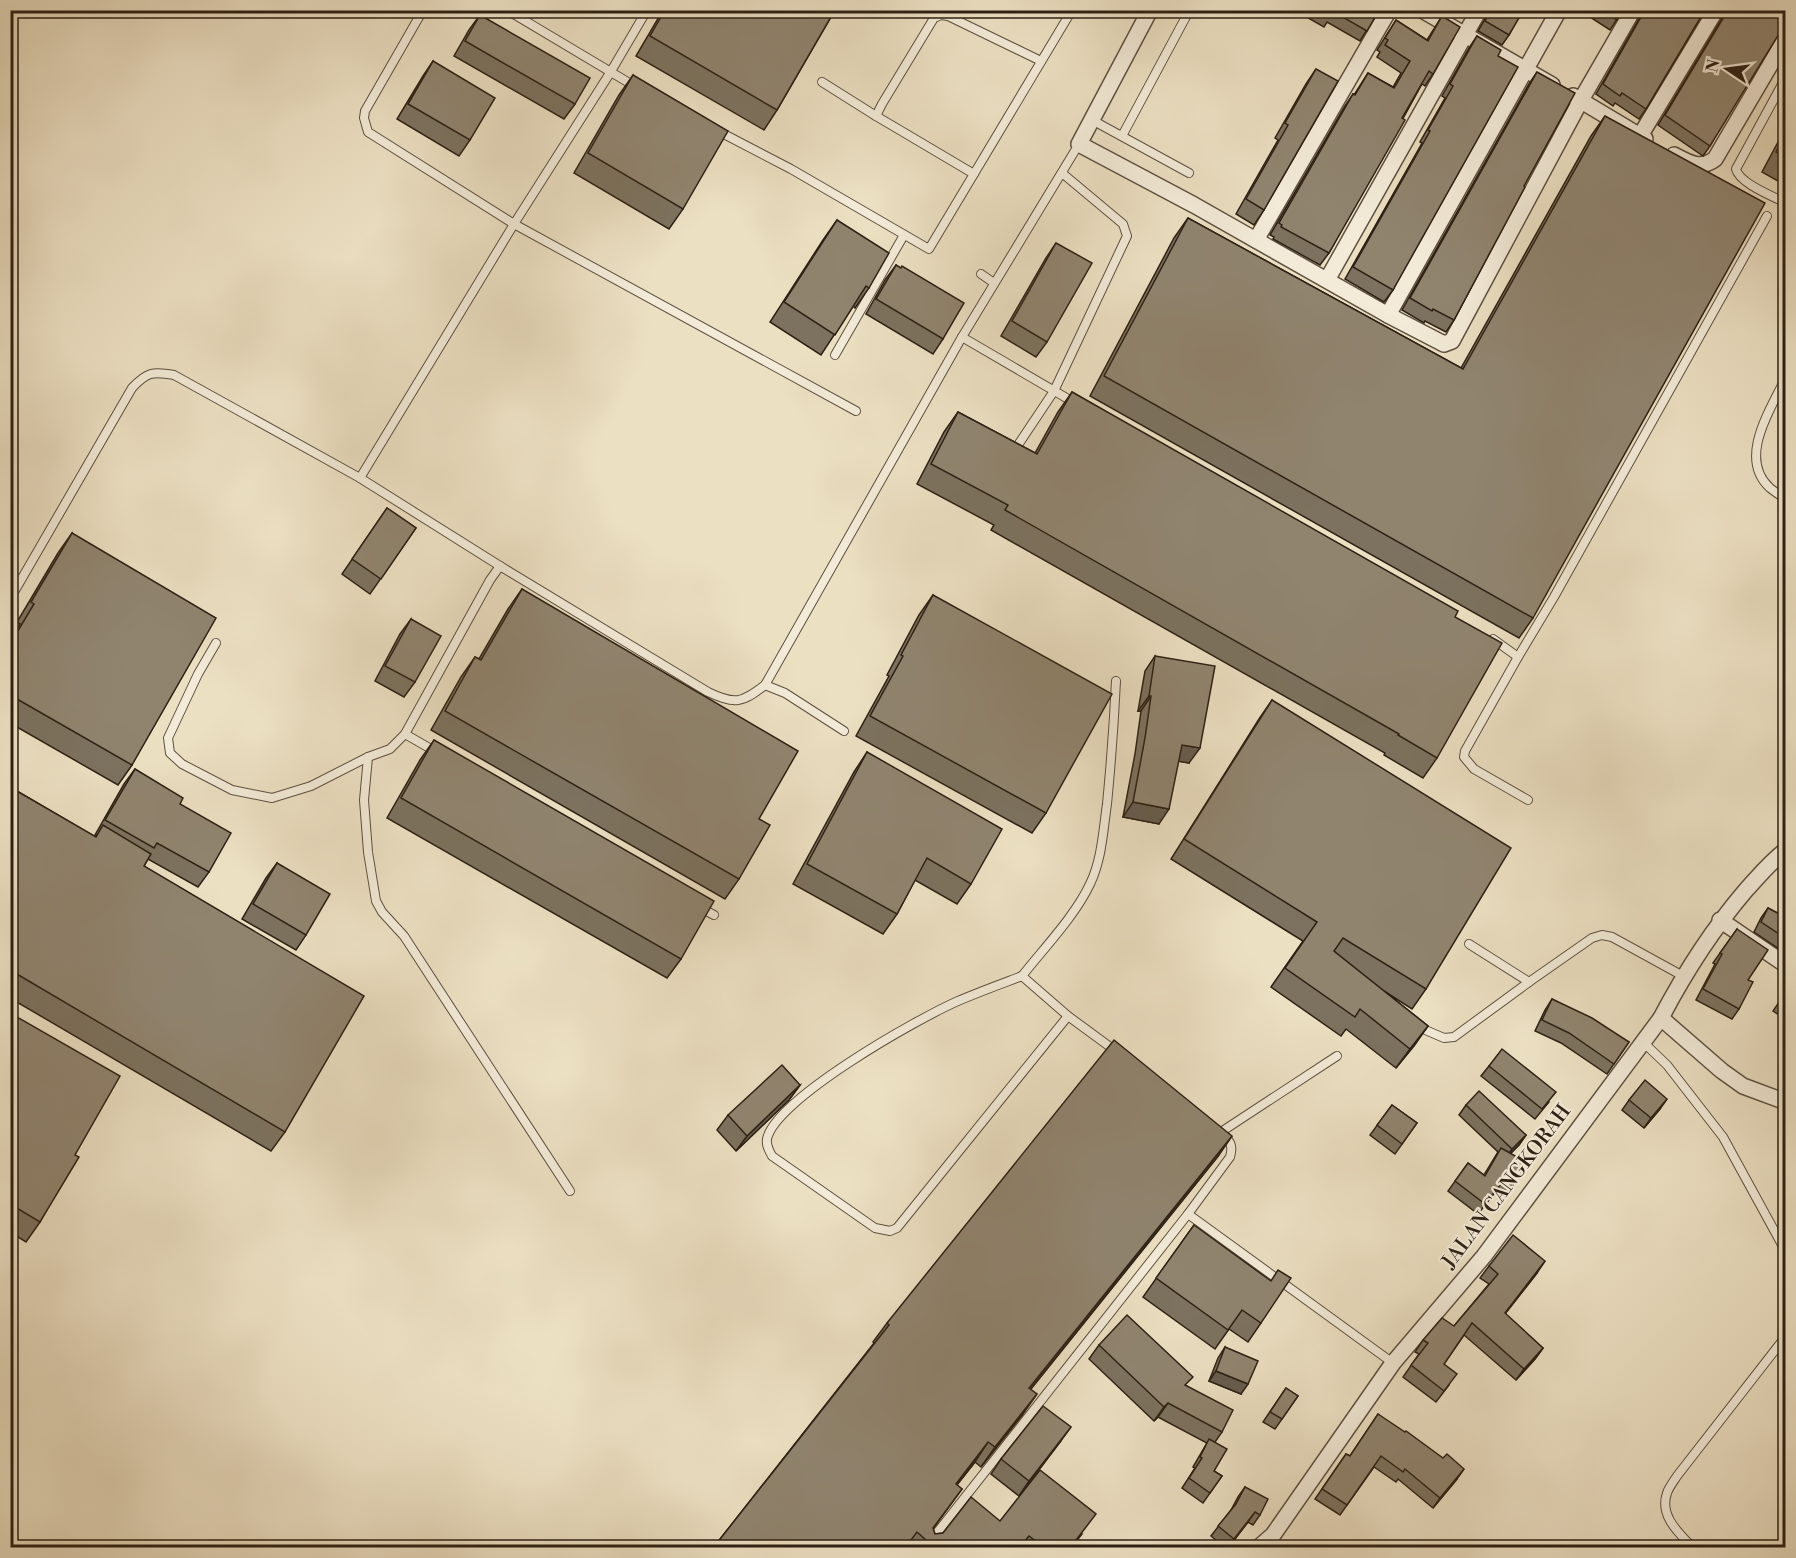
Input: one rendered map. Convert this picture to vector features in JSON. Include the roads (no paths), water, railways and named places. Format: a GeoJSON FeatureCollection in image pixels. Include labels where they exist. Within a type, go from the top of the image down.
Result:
{"type":"FeatureCollection","features":[{"type":"Feature","properties":{"kind":"street"},"geometry":{"type":"LineString","coordinates":[[1150,10],[1079,144],[1388,315],[1440,343],[1448,344],[1581,100],[1633,10]]}},
{"type":"Feature","properties":{"kind":"street"},"geometry":{"type":"LineString","coordinates":[[1256,240],[1389,10]]}},
{"type":"Feature","properties":{"kind":"street"},"geometry":{"type":"LineString","coordinates":[[1422,10],[1640,136],[1698,166],[1707,165],[1715,159],[1785,38]]}},
{"type":"Feature","properties":{"kind":"street"},"geometry":{"type":"LineString","coordinates":[[1327,280],[1479,10]]}},
{"type":"Feature","properties":{"kind":"street"},"geometry":{"type":"LineString","coordinates":[[1388,315],[1559,10]]}},
{"type":"Feature","properties":{"kind":"street"},"geometry":{"type":"LineString","coordinates":[[1640,136],[1716,10]]}},
{"type":"Feature","properties":{"kind":"street","name":"JALAN CANGKORAH"},"geometry":{"type":"LineString","coordinates":[[1258,1548],[1273,1535],[1393,1363],[1484,1256],[1660,1018],[1683,976],[1720,920],[1773,860],[1785,850]]}},
{"type":"Feature","properties":{"kind":"street"},"geometry":{"type":"LineString","coordinates":[[1720,920],[1785,965]]}},
{"type":"Feature","properties":{"kind":"street"},"geometry":{"type":"LineString","coordinates":[[1660,1018],[1743,1086],[1785,1102]]}},
{"type":"Feature","properties":{"kind":"lane"},"geometry":{"type":"LineString","coordinates":[[423,10],[365,111],[364,118],[368,132],[514,224],[856,411]]}},
{"type":"Feature","properties":{"kind":"lane"},"geometry":{"type":"LineString","coordinates":[[507,10],[640,89]]}},
{"type":"Feature","properties":{"kind":"lane"},"geometry":{"type":"LineString","coordinates":[[360,478],[647,10]]}},
{"type":"Feature","properties":{"kind":"lane"},"geometry":{"type":"LineString","coordinates":[[711,127],[791,169],[930,249],[1072,10]]}},
{"type":"Feature","properties":{"kind":"lane"},"geometry":{"type":"LineString","coordinates":[[1122,136],[1189,11]]}},
{"type":"Feature","properties":{"kind":"lane"},"geometry":{"type":"LineString","coordinates":[[876,116],[934,18],[940,15],[948,16],[1041,61]]}},
{"type":"Feature","properties":{"kind":"lane"},"geometry":{"type":"LineString","coordinates":[[1785,77],[1736,168],[1736,173],[1743,180],[1785,203]]}},
{"type":"Feature","properties":{"kind":"lane"},"geometry":{"type":"LineString","coordinates":[[822,82],[974,174]]}},
{"type":"Feature","properties":{"kind":"lane"},"geometry":{"type":"LineString","coordinates":[[1092,120],[1189,173]]}},
{"type":"Feature","properties":{"kind":"lane"},"geometry":{"type":"LineString","coordinates":[[10,599],[132,388],[144,376],[158,372],[174,375],[360,478],[708,692],[736,702],[748,698],[765,685],[962,337],[1079,144]]}},
{"type":"Feature","properties":{"kind":"lane"},"geometry":{"type":"LineString","coordinates":[[1011,455],[1054,391],[1127,236],[1123,224],[1062,173]]}},
{"type":"Feature","properties":{"kind":"lane"},"geometry":{"type":"LineString","coordinates":[[1528,800],[1474,769],[1464,758],[1465,751],[1554,597],[1767,216]]}},
{"type":"Feature","properties":{"kind":"lane"},"geometry":{"type":"LineString","coordinates":[[834,355],[904,235]]}},
{"type":"Feature","properties":{"kind":"lane"},"geometry":{"type":"LineString","coordinates":[[981,274],[994,283]]}},
{"type":"Feature","properties":{"kind":"lane"},"geometry":{"type":"LineString","coordinates":[[962,337],[1085,409]]}},
{"type":"Feature","properties":{"kind":"lane"},"geometry":{"type":"LineString","coordinates":[[1785,377],[1757,442],[1756,459],[1760,473],[1769,487],[1785,499]]}},
{"type":"Feature","properties":{"kind":"lane"},"geometry":{"type":"LineString","coordinates":[[216,643],[198,674],[168,738],[170,753],[182,764],[232,790],[272,798],[311,786],[368,757],[390,749],[405,734],[500,566]]}},
{"type":"Feature","properties":{"kind":"lane"},"geometry":{"type":"LineString","coordinates":[[1482,633],[1518,657]]}},
{"type":"Feature","properties":{"kind":"lane"},"geometry":{"type":"LineString","coordinates":[[1068,1016],[897,1228],[890,1231],[875,1228],[772,1156],[767,1146],[772,1127],[810,1090],[868,1050],[957,1001],[1022,976],[1076,907],[1097,865],[1102,842],[1113,751],[1116,681]]}},
{"type":"Feature","properties":{"kind":"lane"},"geometry":{"type":"LineString","coordinates":[[765,685],[785,693],[844,731]]}},
{"type":"Feature","properties":{"kind":"lane"},"geometry":{"type":"LineString","coordinates":[[405,734],[447,758]]}},
{"type":"Feature","properties":{"kind":"lane"},"geometry":{"type":"LineString","coordinates":[[368,757],[364,800],[368,852],[376,901],[382,912],[404,936],[570,1191]]}},
{"type":"Feature","properties":{"kind":"lane"},"geometry":{"type":"LineString","coordinates":[[693,903],[714,915]]}},
{"type":"Feature","properties":{"kind":"lane"},"geometry":{"type":"LineString","coordinates":[[1413,1025],[1444,1038],[1454,1037],[1528,982],[1592,938],[1602,935],[1612,937],[1683,976]]}},
{"type":"Feature","properties":{"kind":"lane"},"geometry":{"type":"LineString","coordinates":[[1469,944],[1528,982]]}},
{"type":"Feature","properties":{"kind":"lane"},"geometry":{"type":"LineString","coordinates":[[1022,976],[1068,1016],[1129,1060]]}},
{"type":"Feature","properties":{"kind":"lane"},"geometry":{"type":"LineString","coordinates":[[1642,1041],[1667,1065],[1723,1137],[1785,1252]]}},
{"type":"Feature","properties":{"kind":"lane"},"geometry":{"type":"LineString","coordinates":[[1221,1132],[1337,1056]]}},
{"type":"Feature","properties":{"kind":"lane"},"geometry":{"type":"LineString","coordinates":[[925,1548],[1188,1214],[1230,1157],[1231,1144],[1212,1125]]}},
{"type":"Feature","properties":{"kind":"lane"},"geometry":{"type":"LineString","coordinates":[[1188,1214],[1393,1363]]}},
{"type":"Feature","properties":{"kind":"lane"},"geometry":{"type":"LineString","coordinates":[[1693,1548],[1671,1524],[1666,1509],[1667,1493],[1677,1476],[1785,1336]]}}]}
